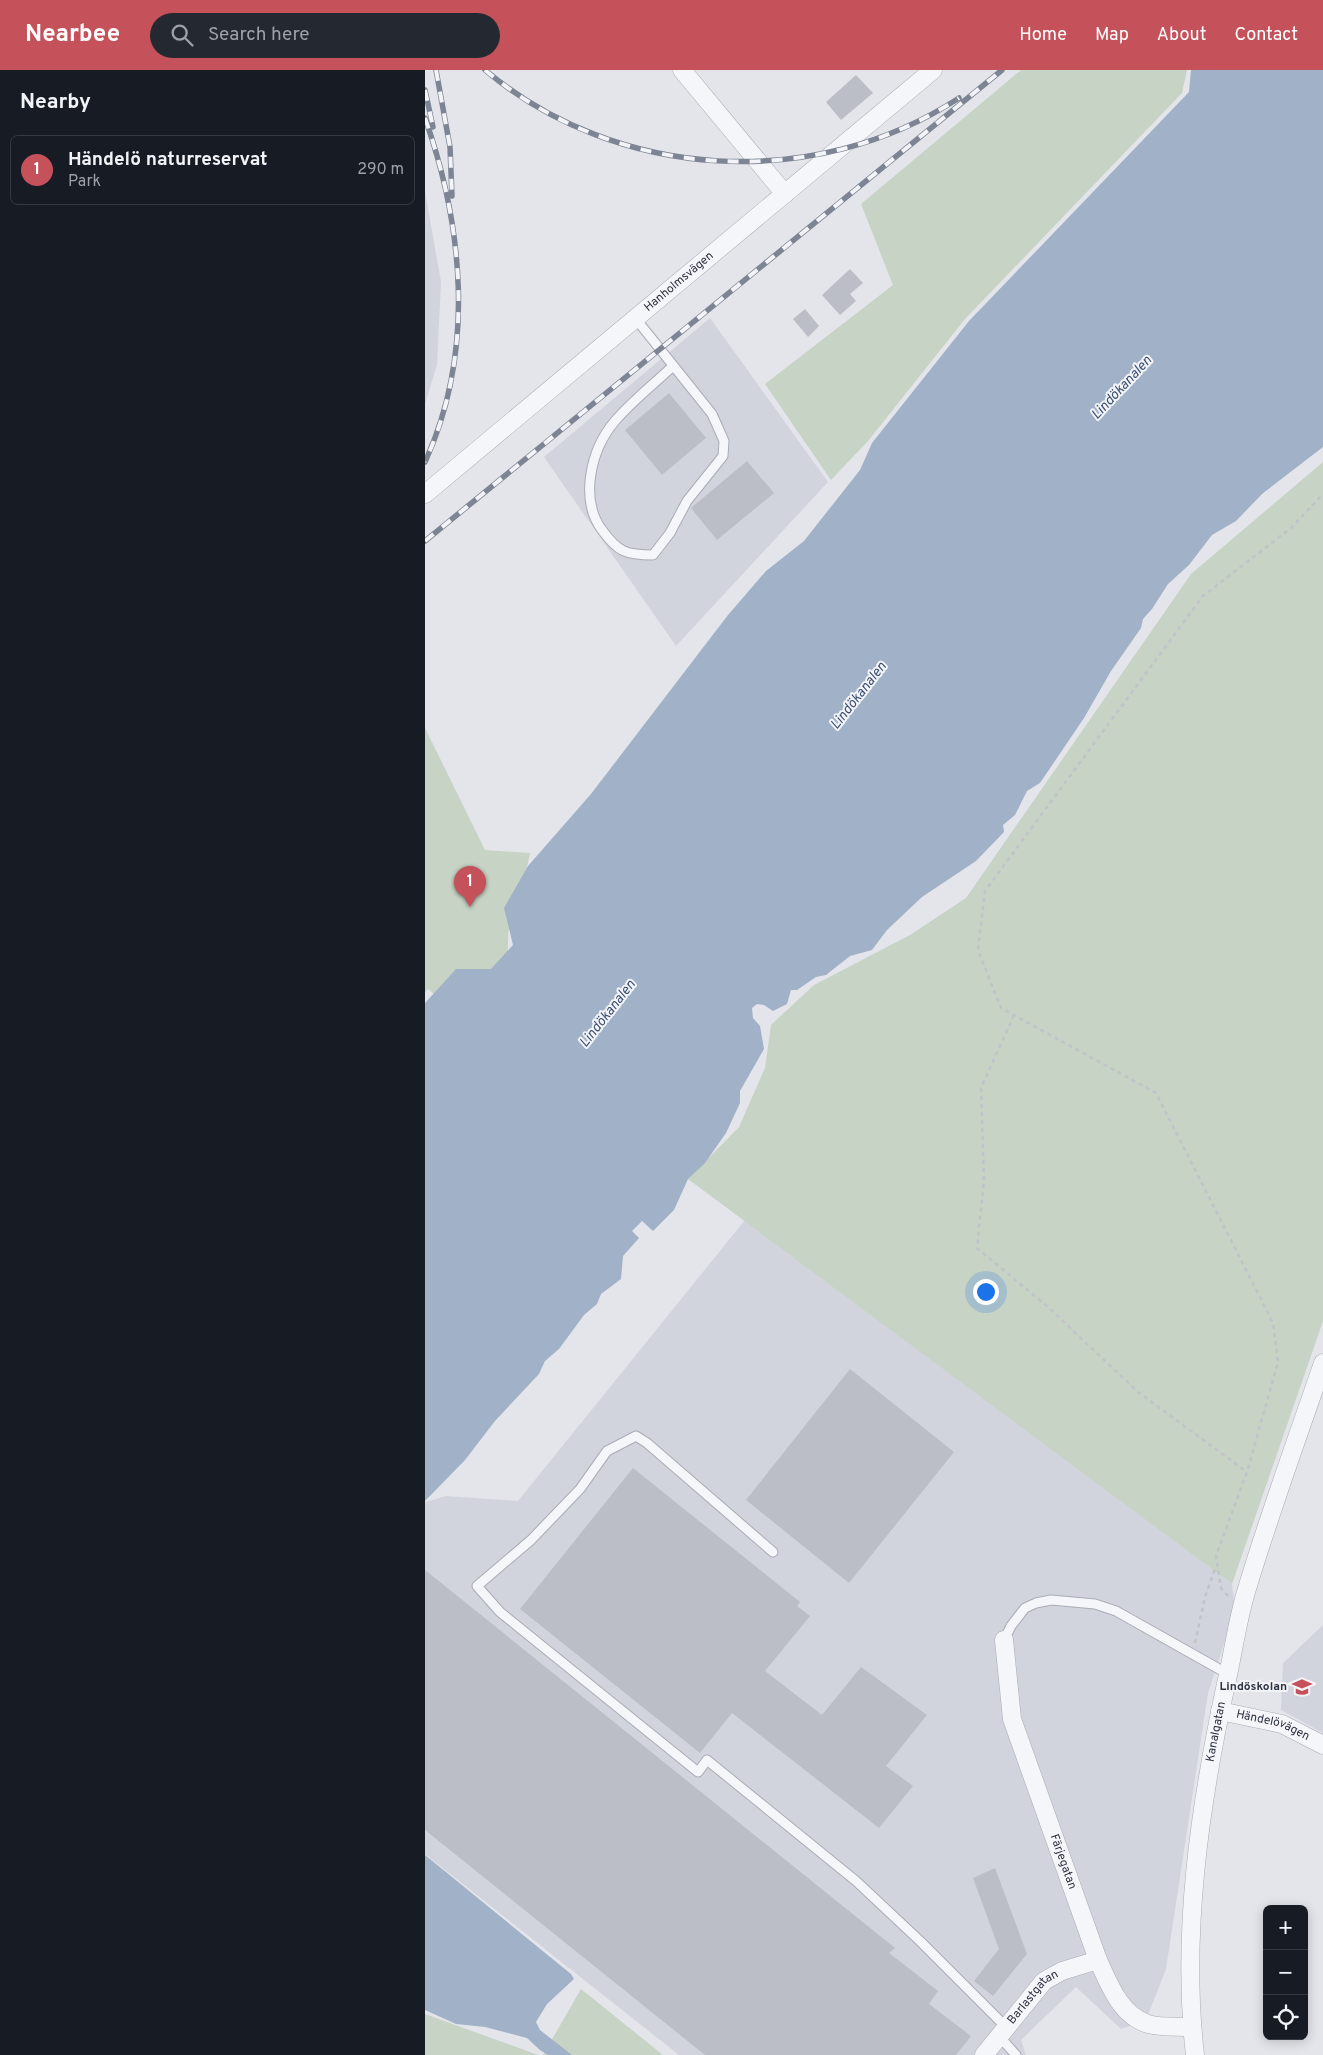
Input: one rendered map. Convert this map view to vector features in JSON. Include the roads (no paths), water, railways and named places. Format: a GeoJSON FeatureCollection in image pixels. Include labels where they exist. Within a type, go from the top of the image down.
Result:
{"type":"FeatureCollection","features":[{"type":"Feature","properties":{"kind":"street"},"geometry":{"type":"LineString","coordinates":[[682,70],[785,194]]}},
{"type":"Feature","properties":{"kind":"street","name":"Hanholmsvägen"},"geometry":{"type":"LineString","coordinates":[[425,494],[933,70]]}},
{"type":"Feature","properties":{"kind":"street","name":"Kanalgatan"},"geometry":{"type":"LineString","coordinates":[[1195,2055],[1192,2027],[1193,1909],[1198,1841],[1209,1762],[1245,1594],[1323,1363]]}},
{"type":"Feature","properties":{"kind":"street","name":"Färjegatan"},"geometry":{"type":"LineString","coordinates":[[1004,1640],[1012,1719],[1098,1960],[1116,1998],[1129,2012],[1148,2024],[1192,2027]]}},
{"type":"Feature","properties":{"kind":"street","name":"Händelövägen"},"geometry":{"type":"LineString","coordinates":[[1220,1711],[1283,1724],[1323,1745]]}},
{"type":"Feature","properties":{"kind":"street","name":"Barlastgatan"},"geometry":{"type":"LineString","coordinates":[[984,2055],[1044,1981],[1062,1972],[1098,1960]]}},
{"type":"Feature","properties":{"kind":"lane"},"geometry":{"type":"LineString","coordinates":[[636,319],[712,414],[724,441],[723,456],[687,501],[670,533],[653,554],[632,555],[614,547],[596,522],[589,492],[595,454],[615,421],[673,366]]}},
{"type":"Feature","properties":{"kind":"lane"},"geometry":{"type":"LineString","coordinates":[[773,1552],[647,1442],[636,1436],[607,1451],[580,1489],[531,1540],[477,1586],[500,1612],[698,1772],[707,1760],[856,1881],[920,1941],[1002,2032],[1016,2055]]}},
{"type":"Feature","properties":{"kind":"lane"},"geometry":{"type":"LineString","coordinates":[[1004,1640],[1011,1626],[1025,1608],[1051,1600],[1095,1604],[1116,1611],[1228,1674]]}},
{"type":"Feature","properties":{"kind":"water","name":"Lindökanalen"},"geometry":{"type":"Polygon","coordinates":[[[1191,70],[1323,70],[1323,447],[1262,494],[1236,521],[1212,535],[1189,565],[1168,584],[1152,609],[1143,619],[1141,628],[1111,671],[1084,718],[1040,783],[1027,791],[1015,815],[1003,825],[1004,832],[976,861],[922,897],[887,930],[872,950],[850,956],[826,975],[816,977],[797,990],[791,990],[787,1004],[773,1011],[764,1005],[757,1004],[752,1008],[753,1018],[760,1026],[764,1049],[740,1091],[740,1103],[726,1133],[705,1163],[688,1179],[674,1210],[653,1231],[642,1221],[632,1231],[639,1238],[623,1256],[621,1279],[601,1294],[597,1304],[584,1315],[559,1349],[545,1361],[539,1374],[495,1421],[465,1460],[425,1501],[425,1003],[456,969],[491,969],[513,945],[504,908],[528,866],[591,794],[728,615],[766,571],[804,541],[860,470],[872,443],[969,321],[1189,92],[1191,70]]]}},
{"type":"Feature","properties":{"kind":"water"},"geometry":{"type":"Polygon","coordinates":[[[425,1855],[571,1974],[574,1979],[547,2004],[536,2022],[540,2030],[572,2055],[548,2055],[527,2038],[485,2027],[456,2024],[425,2010],[425,1855]]]}},
{"type":"Feature","properties":{"kind":"railway"},"geometry":{"type":"LineString","coordinates":[[436,70],[450,147],[452,196]]}},
{"type":"Feature","properties":{"kind":"railway"},"geometry":{"type":"LineString","coordinates":[[485,70],[537,107],[595,134],[655,152],[717,161],[781,160],[843,149],[903,128],[959,98]]}},
{"type":"Feature","properties":{"kind":"railway"},"geometry":{"type":"LineString","coordinates":[[425,541],[1002,70]]}},
{"type":"Feature","properties":{"kind":"railway"},"geometry":{"type":"LineString","coordinates":[[425,90],[433,127]]}},
{"type":"Feature","properties":{"kind":"railway"},"geometry":{"type":"LineString","coordinates":[[425,118],[438,160],[448,203],[455,247],[458,291],[457,335],[452,378],[441,420],[425,462]]}},
{"type":"Feature","properties":{"kind":"place","name":"Händelö naturreservat"},"geometry":{"type":"Point","coordinates":[470,907]}},
{"type":"Feature","properties":{"kind":"place","name":"Lindöskolan"},"geometry":{"type":"Point","coordinates":[1302,1687]}}]}
